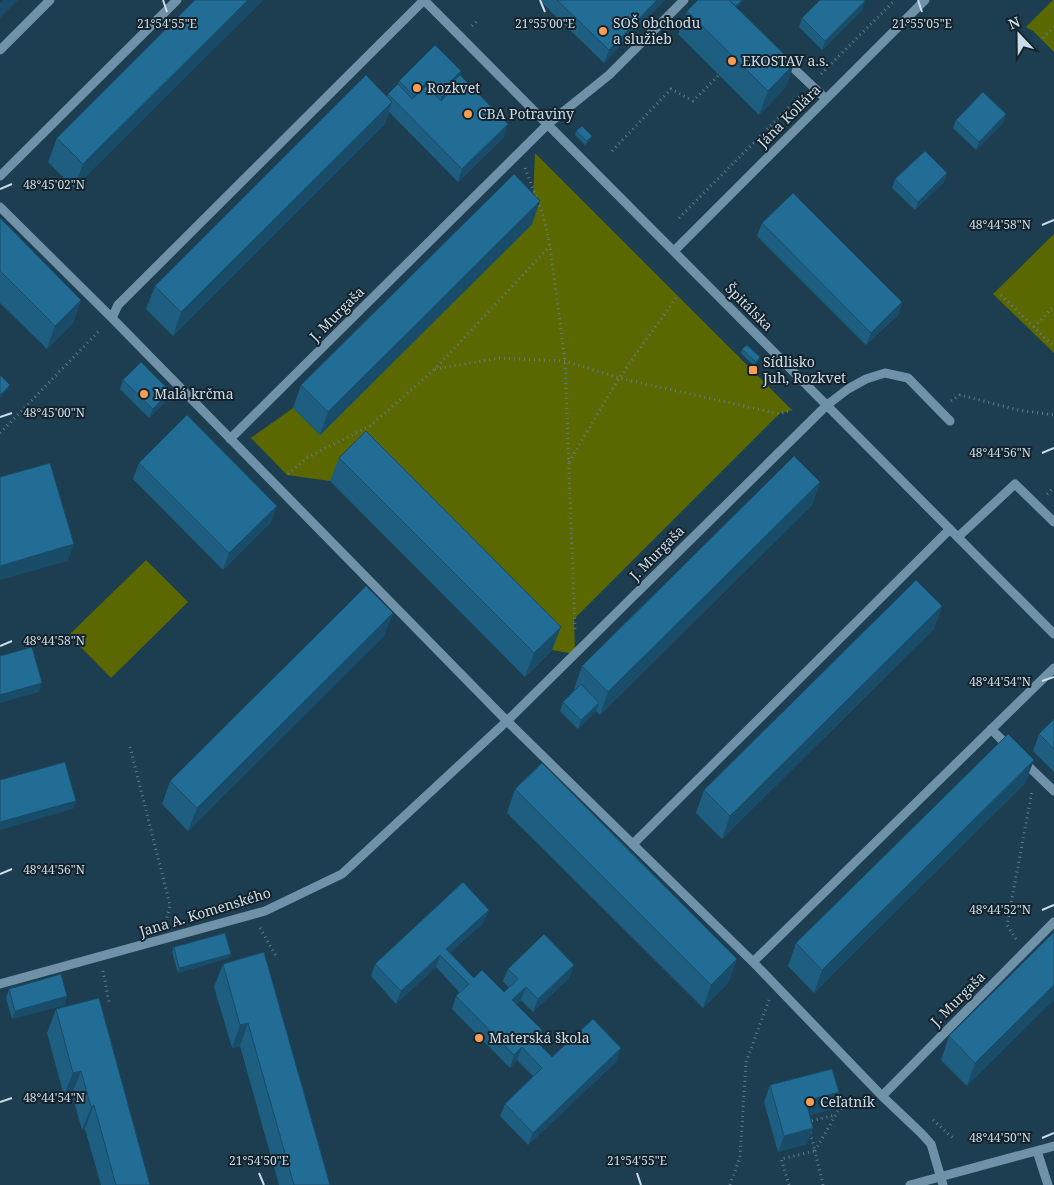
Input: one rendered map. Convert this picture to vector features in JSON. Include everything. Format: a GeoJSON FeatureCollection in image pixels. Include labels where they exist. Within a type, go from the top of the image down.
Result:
{"type":"FeatureCollection","features":[{"type":"Feature","properties":{"kind":"street"},"geometry":{"type":"LineString","coordinates":[[0,50],[50,0]]}},
{"type":"Feature","properties":{"kind":"street"},"geometry":{"type":"LineString","coordinates":[[0,176],[177,0]]}},
{"type":"Feature","properties":{"kind":"street"},"geometry":{"type":"LineString","coordinates":[[112,318],[118,305],[424,0]]}},
{"type":"Feature","properties":{"kind":"street","name":"Špitálska"},"geometry":{"type":"LineString","coordinates":[[424,0],[1054,634]]}},
{"type":"Feature","properties":{"kind":"street","name":"J. Murgaša"},"geometry":{"type":"LineString","coordinates":[[230,439],[548,124],[609,75],[684,0]]}},
{"type":"Feature","properties":{"kind":"street","name":"Jána Kollára"},"geometry":{"type":"LineString","coordinates":[[674,251],[925,0]]}},
{"type":"Feature","properties":{"kind":"street"},"geometry":{"type":"LineString","coordinates":[[783,57],[810,85],[826,98]]}},
{"type":"Feature","properties":{"kind":"street"},"geometry":{"type":"LineString","coordinates":[[0,207],[112,318],[507,721],[753,962],[931,1144],[941,1181]]}},
{"type":"Feature","properties":{"kind":"street","name":"J. Murgaša"},"geometry":{"type":"LineString","coordinates":[[507,721],[827,405],[854,386],[866,379],[885,373],[908,378],[950,420]]}},
{"type":"Feature","properties":{"kind":"street"},"geometry":{"type":"LineString","coordinates":[[958,537],[1015,484],[1054,522]]}},
{"type":"Feature","properties":{"kind":"street"},"geometry":{"type":"LineString","coordinates":[[633,844],[950,529]]}},
{"type":"Feature","properties":{"kind":"street"},"geometry":{"type":"LineString","coordinates":[[753,962],[1054,668]]}},
{"type":"Feature","properties":{"kind":"street","name":"Jana A. Komenského"},"geometry":{"type":"LineString","coordinates":[[0,984],[265,911],[342,874],[507,721]]}},
{"type":"Feature","properties":{"kind":"street"},"geometry":{"type":"LineString","coordinates":[[991,729],[1054,791]]}},
{"type":"Feature","properties":{"kind":"street","name":"J. Murgaša"},"geometry":{"type":"LineString","coordinates":[[882,1096],[1054,922]]}},
{"type":"Feature","properties":{"kind":"street"},"geometry":{"type":"LineString","coordinates":[[910,1185],[941,1181],[1054,1146]]}},
{"type":"Feature","properties":{"kind":"street"},"geometry":{"type":"LineString","coordinates":[[1037,1151],[1048,1185]]}},
{"type":"Feature","properties":{"kind":"path"},"geometry":{"type":"LineString","coordinates":[[679,218],[894,0]]}},
{"type":"Feature","properties":{"kind":"path"},"geometry":{"type":"LineString","coordinates":[[1043,38],[1054,27]]}},
{"type":"Feature","properties":{"kind":"path"},"geometry":{"type":"LineString","coordinates":[[612,151],[672,89],[694,101],[719,75]]}},
{"type":"Feature","properties":{"kind":"path"},"geometry":{"type":"LineString","coordinates":[[519,154],[544,218],[550,246],[565,360],[575,654]]}},
{"type":"Feature","properties":{"kind":"path"},"geometry":{"type":"LineString","coordinates":[[287,475],[308,458],[370,426],[435,369],[550,246]]}},
{"type":"Feature","properties":{"kind":"path"},"geometry":{"type":"LineString","coordinates":[[1001,295],[1054,347]]}},
{"type":"Feature","properties":{"kind":"path"},"geometry":{"type":"LineString","coordinates":[[568,464],[620,378],[678,296]]}},
{"type":"Feature","properties":{"kind":"path"},"geometry":{"type":"LineString","coordinates":[[1034,327],[1054,306]]}},
{"type":"Feature","properties":{"kind":"path"},"geometry":{"type":"LineString","coordinates":[[0,433],[112,318]]}},
{"type":"Feature","properties":{"kind":"path"},"geometry":{"type":"LineString","coordinates":[[435,369],[499,358],[565,360],[620,378],[779,414],[792,410]]}},
{"type":"Feature","properties":{"kind":"path"},"geometry":{"type":"LineString","coordinates":[[938,409],[960,395],[1018,410],[1054,415]]}},
{"type":"Feature","properties":{"kind":"path"},"geometry":{"type":"LineString","coordinates":[[130,746],[170,905],[165,923],[154,942]]}},
{"type":"Feature","properties":{"kind":"path"},"geometry":{"type":"LineString","coordinates":[[1025,951],[1007,925],[1036,773]]}},
{"type":"Feature","properties":{"kind":"path"},"geometry":{"type":"LineString","coordinates":[[252,914],[276,956]]}},
{"type":"Feature","properties":{"kind":"path"},"geometry":{"type":"LineString","coordinates":[[100,957],[109,1002]]}},
{"type":"Feature","properties":{"kind":"path"},"geometry":{"type":"LineString","coordinates":[[730,1185],[740,1157],[746,1062],[775,986]]}},
{"type":"Feature","properties":{"kind":"path"},"geometry":{"type":"LineString","coordinates":[[789,1185],[782,1159],[815,1151],[839,1109],[882,1096]]}},
{"type":"Feature","properties":{"kind":"path"},"geometry":{"type":"LineString","coordinates":[[823,1185],[807,1122],[836,1115]]}},
{"type":"Feature","properties":{"kind":"green space"},"geometry":{"type":"Polygon","coordinates":[[[1053,0],[1054,52],[1033,31],[1026,27],[1053,0]]]}},
{"type":"Feature","properties":{"kind":"green space"},"geometry":{"type":"Polygon","coordinates":[[[535,153],[792,410],[779,414],[574,619],[575,654],[552,650],[357,455],[330,481],[287,475],[251,438],[293,408],[320,435],[532,224],[535,153]]]}},
{"type":"Feature","properties":{"kind":"green space"},"geometry":{"type":"Polygon","coordinates":[[[1054,234],[1054,353],[993,294],[1054,234]]]}},
{"type":"Feature","properties":{"kind":"green space"},"geometry":{"type":"Polygon","coordinates":[[[146,560],[188,602],[111,678],[69,635],[146,560]]]}},
{"type":"Feature","properties":{"kind":"building"},"geometry":{"type":"Polygon","coordinates":[[[195,0],[248,0],[83,164],[57,138],[195,0]]]}},
{"type":"Feature","properties":{"kind":"building","name":"SOŠ obchodu a služieb"},"geometry":{"type":"Polygon","coordinates":[[[557,0],[657,0],[609,50],[557,0]]]}},
{"type":"Feature","properties":{"kind":"building"},"geometry":{"type":"Polygon","coordinates":[[[698,0],[729,0],[794,64],[768,91],[687,11],[698,0]]]}},
{"type":"Feature","properties":{"kind":"building"},"geometry":{"type":"Polygon","coordinates":[[[729,0],[742,0],[736,6],[729,0]]]}},
{"type":"Feature","properties":{"kind":"building"},"geometry":{"type":"Polygon","coordinates":[[[820,0],[865,1],[825,41],[802,18],[820,0]]]}},
{"type":"Feature","properties":{"kind":"building"},"geometry":{"type":"Polygon","coordinates":[[[435,45],[461,71],[445,87],[449,91],[442,97],[427,82],[414,96],[399,81],[435,45]]]}},
{"type":"Feature","properties":{"kind":"building"},"geometry":{"type":"Polygon","coordinates":[[[366,75],[392,102],[181,312],[155,286],[366,75]]]}},
{"type":"Feature","properties":{"kind":"building"},"geometry":{"type":"Polygon","coordinates":[[[460,75],[508,124],[462,169],[388,94],[398,84],[412,99],[426,86],[441,101],[449,91],[446,88],[460,75]]]}},
{"type":"Feature","properties":{"kind":"building"},"geometry":{"type":"Polygon","coordinates":[[[983,92],[1006,114],[979,142],[956,120],[983,92]]]}},
{"type":"Feature","properties":{"kind":"building"},"geometry":{"type":"Polygon","coordinates":[[[582,126],[592,136],[587,141],[576,131],[582,126]]]}},
{"type":"Feature","properties":{"kind":"building"},"geometry":{"type":"Polygon","coordinates":[[[925,151],[947,173],[918,202],[895,179],[925,151]]]}},
{"type":"Feature","properties":{"kind":"building"},"geometry":{"type":"Polygon","coordinates":[[[514,174],[540,201],[328,412],[301,385],[514,174]]]}},
{"type":"Feature","properties":{"kind":"building"},"geometry":{"type":"Polygon","coordinates":[[[793,193],[902,302],[871,333],[762,223],[793,193]]]}},
{"type":"Feature","properties":{"kind":"building"},"geometry":{"type":"Polygon","coordinates":[[[0,218],[81,300],[55,326],[0,271],[0,218]]]}},
{"type":"Feature","properties":{"kind":"building"},"geometry":{"type":"Polygon","coordinates":[[[747,345],[760,357],[756,362],[742,349],[747,345]]]}},
{"type":"Feature","properties":{"kind":"building"},"geometry":{"type":"Polygon","coordinates":[[[141,362],[170,391],[153,409],[123,380],[141,362]]]}},
{"type":"Feature","properties":{"kind":"building"},"geometry":{"type":"Polygon","coordinates":[[[0,375],[10,385],[0,395],[0,375]]]}},
{"type":"Feature","properties":{"kind":"building"},"geometry":{"type":"Polygon","coordinates":[[[187,415],[277,506],[229,553],[139,463],[187,415]]]}},
{"type":"Feature","properties":{"kind":"building"},"geometry":{"type":"Polygon","coordinates":[[[366,431],[561,627],[534,653],[339,458],[366,431]]]}},
{"type":"Feature","properties":{"kind":"building"},"geometry":{"type":"Polygon","coordinates":[[[794,456],[820,482],[608,692],[582,666],[794,456]]]}},
{"type":"Feature","properties":{"kind":"building"},"geometry":{"type":"Polygon","coordinates":[[[50,463],[74,544],[0,566],[0,477],[50,463]]]}},
{"type":"Feature","properties":{"kind":"building"},"geometry":{"type":"Polygon","coordinates":[[[916,580],[942,606],[730,816],[704,790],[916,580]]]}},
{"type":"Feature","properties":{"kind":"building"},"geometry":{"type":"Polygon","coordinates":[[[366,586],[393,613],[197,808],[170,781],[366,586]]]}},
{"type":"Feature","properties":{"kind":"building"},"geometry":{"type":"Polygon","coordinates":[[[32,647],[42,683],[0,695],[0,656],[32,647]]]}},
{"type":"Feature","properties":{"kind":"building"},"geometry":{"type":"Polygon","coordinates":[[[581,684],[599,703],[581,720],[563,702],[581,684]]]}},
{"type":"Feature","properties":{"kind":"building"},"geometry":{"type":"Polygon","coordinates":[[[1054,719],[1054,749],[1039,734],[1054,719]]]}},
{"type":"Feature","properties":{"kind":"building"},"geometry":{"type":"Polygon","coordinates":[[[1008,734],[1034,760],[822,970],[796,943],[1008,734]]]}},
{"type":"Feature","properties":{"kind":"building"},"geometry":{"type":"Polygon","coordinates":[[[65,762],[76,801],[0,822],[0,780],[65,762]]]}},
{"type":"Feature","properties":{"kind":"building"},"geometry":{"type":"Polygon","coordinates":[[[542,763],[737,959],[711,985],[515,789],[542,763]]]}},
{"type":"Feature","properties":{"kind":"building"},"geometry":{"type":"Polygon","coordinates":[[[463,882],[489,910],[446,949],[474,978],[482,970],[504,992],[518,979],[508,969],[544,934],[574,965],[538,999],[526,987],[512,1000],[542,1030],[534,1039],[552,1057],[593,1019],[621,1048],[533,1133],[505,1104],[542,1068],[522,1047],[514,1055],[456,996],[469,984],[440,955],[401,991],[375,964],[463,882]]]}},
{"type":"Feature","properties":{"kind":"building"},"geometry":{"type":"Polygon","coordinates":[[[1054,932],[1054,985],[975,1063],[949,1036],[1054,932]]]}},
{"type":"Feature","properties":{"kind":"building"},"geometry":{"type":"Polygon","coordinates":[[[225,933],[231,954],[179,968],[174,947],[225,933]]]}},
{"type":"Feature","properties":{"kind":"building"},"geometry":{"type":"Polygon","coordinates":[[[264,952],[330,1185],[294,1185],[248,1023],[240,1025],[223,964],[264,952]]]}},
{"type":"Feature","properties":{"kind":"building"},"geometry":{"type":"Polygon","coordinates":[[[61,974],[67,996],[15,1011],[9,989],[61,974]]]}},
{"type":"Feature","properties":{"kind":"building"},"geometry":{"type":"Polygon","coordinates":[[[99,998],[150,1185],[116,1185],[94,1105],[91,1107],[81,1071],[73,1073],[56,1009],[99,998]]]}},
{"type":"Feature","properties":{"kind":"building"},"geometry":{"type":"Polygon","coordinates":[[[832,1069],[839,1092],[806,1101],[813,1128],[784,1136],[770,1085],[832,1069]]]}},
{"type":"Feature","properties":{"kind":"place","name":"SOŠ obchodu a služieb"},"geometry":{"type":"Point","coordinates":[603,31]}},
{"type":"Feature","properties":{"kind":"place","name":"EKOSTAV a.s."},"geometry":{"type":"Point","coordinates":[732,61]}},
{"type":"Feature","properties":{"kind":"place","name":"Rozkvet"},"geometry":{"type":"Point","coordinates":[417,88]}},
{"type":"Feature","properties":{"kind":"place","name":"CBA Potraviny"},"geometry":{"type":"Point","coordinates":[468,114]}},
{"type":"Feature","properties":{"kind":"place","name":"Sídlisko Juh, Rozkvet"},"geometry":{"type":"Point","coordinates":[753,370]}},
{"type":"Feature","properties":{"kind":"place","name":"Malá krčma"},"geometry":{"type":"Point","coordinates":[144,394]}},
{"type":"Feature","properties":{"kind":"place","name":"Materská škola"},"geometry":{"type":"Point","coordinates":[479,1038]}},
{"type":"Feature","properties":{"kind":"place","name":"Ceľatník"},"geometry":{"type":"Point","coordinates":[810,1102]}}]}
